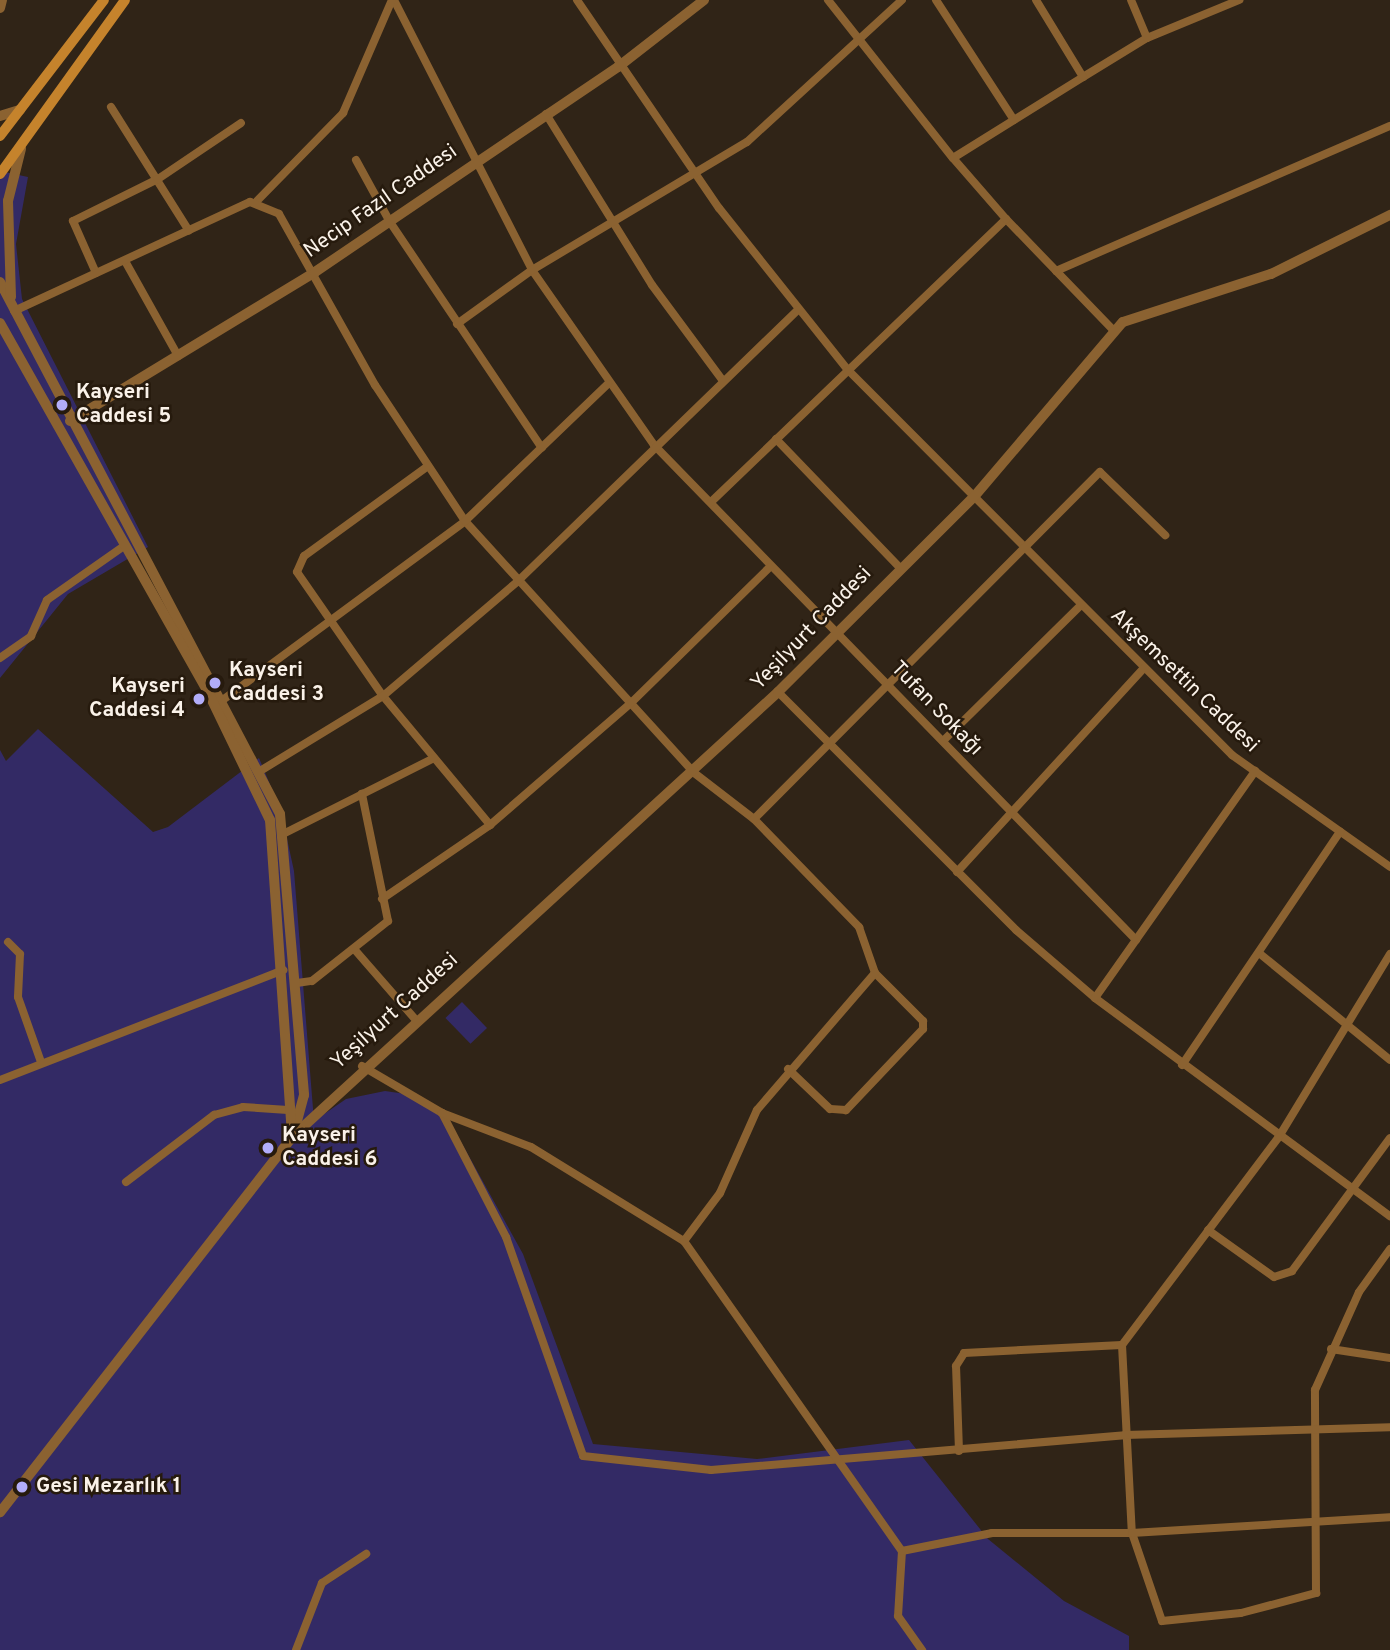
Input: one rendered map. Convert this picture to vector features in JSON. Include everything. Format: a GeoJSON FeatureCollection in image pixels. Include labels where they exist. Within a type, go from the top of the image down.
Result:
{"type":"FeatureCollection","features":[{"type":"Feature","properties":{"kind":"main road"},"geometry":{"type":"LineString","coordinates":[[0,136],[104,0]]}},
{"type":"Feature","properties":{"kind":"main road"},"geometry":{"type":"LineString","coordinates":[[0,174],[125,0]]}},
{"type":"Feature","properties":{"kind":"street"},"geometry":{"type":"LineString","coordinates":[[0,8],[2,0]]}},
{"type":"Feature","properties":{"kind":"street"},"geometry":{"type":"LineString","coordinates":[[14,311],[255,203],[343,113],[393,0]]}},
{"type":"Feature","properties":{"kind":"street","name":"Tufan Sokağı"},"geometry":{"type":"LineString","coordinates":[[393,0],[478,158],[532,270],[608,384],[654,445],[711,502],[769,568],[838,631],[1136,940]]}},
{"type":"Feature","properties":{"kind":"street","name":"Akşemsettin Caddesi"},"geometry":{"type":"LineString","coordinates":[[577,0],[618,67],[694,174],[797,311],[848,370],[1144,668],[1255,771],[1390,867]]}},
{"type":"Feature","properties":{"kind":"street"},"geometry":{"type":"LineString","coordinates":[[828,0],[857,43],[953,158],[1006,219],[1114,331]]}},
{"type":"Feature","properties":{"kind":"street"},"geometry":{"type":"LineString","coordinates":[[457,324],[532,270],[747,142],[902,0]]}},
{"type":"Feature","properties":{"kind":"street"},"geometry":{"type":"LineString","coordinates":[[936,0],[1014,120]]}},
{"type":"Feature","properties":{"kind":"street"},"geometry":{"type":"LineString","coordinates":[[1036,0],[1083,77]]}},
{"type":"Feature","properties":{"kind":"street"},"geometry":{"type":"LineString","coordinates":[[1131,0],[1147,38]]}},
{"type":"Feature","properties":{"kind":"street"},"geometry":{"type":"LineString","coordinates":[[953,158],[1147,38],[1239,0]]}},
{"type":"Feature","properties":{"kind":"street","name":"Necip Fazıl Caddesi"},"geometry":{"type":"LineString","coordinates":[[70,421],[315,272],[390,222],[478,158],[618,67],[699,1]]}},
{"type":"Feature","properties":{"kind":"street"},"geometry":{"type":"LineString","coordinates":[[111,107],[189,231]]}},
{"type":"Feature","properties":{"kind":"street"},"geometry":{"type":"LineString","coordinates":[[0,116],[23,108]]}},
{"type":"Feature","properties":{"kind":"street"},"geometry":{"type":"LineString","coordinates":[[546,114],[612,223],[723,381]]}},
{"type":"Feature","properties":{"kind":"street"},"geometry":{"type":"LineString","coordinates":[[96,273],[73,221],[158,178],[241,123]]}},
{"type":"Feature","properties":{"kind":"street"},"geometry":{"type":"LineString","coordinates":[[1056,271],[1390,126]]}},
{"type":"Feature","properties":{"kind":"street"},"geometry":{"type":"LineString","coordinates":[[14,311],[8,201],[30,129]]}},
{"type":"Feature","properties":{"kind":"street"},"geometry":{"type":"LineString","coordinates":[[356,160],[390,222],[542,448]]}},
{"type":"Feature","properties":{"kind":"street"},"geometry":{"type":"LineString","coordinates":[[255,203],[279,214],[315,272],[374,385],[465,521],[517,582],[632,702],[693,772],[754,820],[859,927],[875,973],[923,1021],[923,1029],[846,1110],[830,1109],[788,1069]]}},
{"type":"Feature","properties":{"kind":"street","name":"Yeşilyurt Caddesi"},"geometry":{"type":"LineString","coordinates":[[0,1513],[293,1136],[362,1066],[693,772],[778,692],[899,567],[973,498],[1114,331],[1153,308],[1271,274],[1390,215]]}},
{"type":"Feature","properties":{"kind":"street"},"geometry":{"type":"LineString","coordinates":[[711,502],[1006,219]]}},
{"type":"Feature","properties":{"kind":"street"},"geometry":{"type":"LineString","coordinates":[[125,261],[178,355]]}},
{"type":"Feature","properties":{"kind":"street"},"geometry":{"type":"LineString","coordinates":[[0,282],[70,421],[224,699],[260,771],[283,834],[304,1095],[293,1136]]}},
{"type":"Feature","properties":{"kind":"street"},"geometry":{"type":"LineString","coordinates":[[260,771],[383,696],[517,582],[654,445],[797,311]]}},
{"type":"Feature","properties":{"kind":"street"},"geometry":{"type":"LineString","coordinates":[[0,323],[124,546],[270,820],[283,970],[288,1110],[293,1136]]}},
{"type":"Feature","properties":{"kind":"street"},"geometry":{"type":"LineString","coordinates":[[224,699],[465,521],[608,384]]}},
{"type":"Feature","properties":{"kind":"street"},"geometry":{"type":"LineString","coordinates":[[776,439],[899,567]]}},
{"type":"Feature","properties":{"kind":"street"},"geometry":{"type":"LineString","coordinates":[[428,466],[299,562],[300,583],[383,696],[490,825]]}},
{"type":"Feature","properties":{"kind":"street"},"geometry":{"type":"LineString","coordinates":[[754,820],[828,744],[891,687],[1100,472],[1165,535]]}},
{"type":"Feature","properties":{"kind":"street"},"geometry":{"type":"LineString","coordinates":[[0,658],[31,636],[47,600],[124,546]]}},
{"type":"Feature","properties":{"kind":"street"},"geometry":{"type":"LineString","coordinates":[[382,899],[490,825],[632,702],[769,568]]}},
{"type":"Feature","properties":{"kind":"street"},"geometry":{"type":"LineString","coordinates":[[943,741],[1081,605]]}},
{"type":"Feature","properties":{"kind":"street"},"geometry":{"type":"LineString","coordinates":[[957,872],[1010,810],[1144,668]]}},
{"type":"Feature","properties":{"kind":"street"},"geometry":{"type":"LineString","coordinates":[[778,692],[957,872],[1096,998],[1278,1138],[1351,1192],[1390,1216]]}},
{"type":"Feature","properties":{"kind":"street"},"geometry":{"type":"LineString","coordinates":[[283,834],[434,758]]}},
{"type":"Feature","properties":{"kind":"street"},"geometry":{"type":"LineString","coordinates":[[1096,998],[1255,771]]}},
{"type":"Feature","properties":{"kind":"street"},"geometry":{"type":"LineString","coordinates":[[297,983],[312,981],[386,925],[362,794]]}},
{"type":"Feature","properties":{"kind":"street"},"geometry":{"type":"LineString","coordinates":[[1182,1065],[1340,832]]}},
{"type":"Feature","properties":{"kind":"street"},"geometry":{"type":"LineString","coordinates":[[8,942],[20,954],[18,997],[41,1062]]}},
{"type":"Feature","properties":{"kind":"street"},"geometry":{"type":"LineString","coordinates":[[355,950],[415,1019]]}},
{"type":"Feature","properties":{"kind":"street"},"geometry":{"type":"LineString","coordinates":[[1259,953],[1390,1060]]}},
{"type":"Feature","properties":{"kind":"street"},"geometry":{"type":"LineString","coordinates":[[1390,954],[1349,1029],[1278,1138],[1122,1345],[1132,1533],[1157,1616],[1169,1622],[1310,1600],[1317,1589],[1311,1430],[1315,1390],[1331,1349],[1359,1292],[1390,1250]]}},
{"type":"Feature","properties":{"kind":"street"},"geometry":{"type":"LineString","coordinates":[[0,1080],[283,970]]}},
{"type":"Feature","properties":{"kind":"street"},"geometry":{"type":"LineString","coordinates":[[684,1241],[720,1193],[757,1110],[788,1069],[875,973]]}},
{"type":"Feature","properties":{"kind":"street"},"geometry":{"type":"LineString","coordinates":[[362,1066],[442,1113],[531,1147],[684,1241],[842,1459],[902,1551],[898,1616],[922,1650]]}},
{"type":"Feature","properties":{"kind":"street"},"geometry":{"type":"LineString","coordinates":[[126,1182],[214,1115],[243,1107],[288,1110]]}},
{"type":"Feature","properties":{"kind":"street"},"geometry":{"type":"LineString","coordinates":[[442,1113],[506,1237],[583,1456],[711,1470],[1125,1435],[1390,1427]]}},
{"type":"Feature","properties":{"kind":"street"},"geometry":{"type":"LineString","coordinates":[[1208,1230],[1273,1276],[1292,1271],[1390,1138]]}},
{"type":"Feature","properties":{"kind":"street"},"geometry":{"type":"LineString","coordinates":[[959,1451],[956,1366],[964,1353],[1122,1345]]}},
{"type":"Feature","properties":{"kind":"street"},"geometry":{"type":"LineString","coordinates":[[1331,1349],[1390,1358]]}},
{"type":"Feature","properties":{"kind":"street"},"geometry":{"type":"LineString","coordinates":[[902,1551],[992,1533],[1132,1533],[1314,1519],[1390,1517]]}},
{"type":"Feature","properties":{"kind":"street"},"geometry":{"type":"LineString","coordinates":[[296,1650],[322,1583],[366,1554]]}},
{"type":"Feature","properties":{"kind":"shaded area"},"geometry":{"type":"Polygon","coordinates":[[[0,171],[28,177],[16,244],[22,299],[148,547],[68,594],[0,678],[0,171]]]}},
{"type":"Feature","properties":{"kind":"shaded area"},"geometry":{"type":"Polygon","coordinates":[[[38,729],[153,832],[168,827],[259,758],[281,811],[294,871],[314,1121],[346,1099],[385,1091],[406,1094],[450,1122],[523,1254],[593,1444],[757,1459],[909,1440],[988,1539],[1064,1601],[1129,1636],[1129,1650],[0,1650],[0,750],[6,761],[38,729]]]}},
{"type":"Feature","properties":{"kind":"shaded area"},"geometry":{"type":"Polygon","coordinates":[[[462,1002],[487,1028],[470,1044],[445,1018],[462,1002]]]}},
{"type":"Feature","properties":{"kind":"place","name":"Kayseri Caddesi 5"},"geometry":{"type":"Point","coordinates":[62,405]}},
{"type":"Feature","properties":{"kind":"place","name":"Kayseri Caddesi 3"},"geometry":{"type":"Point","coordinates":[215,683]}},
{"type":"Feature","properties":{"kind":"place","name":"Kayseri Caddesi 4"},"geometry":{"type":"Point","coordinates":[199,699]}},
{"type":"Feature","properties":{"kind":"place","name":"Kayseri Caddesi 6"},"geometry":{"type":"Point","coordinates":[268,1148]}},
{"type":"Feature","properties":{"kind":"place","name":"Gesi Mezarlık 1"},"geometry":{"type":"Point","coordinates":[22,1487]}}]}
